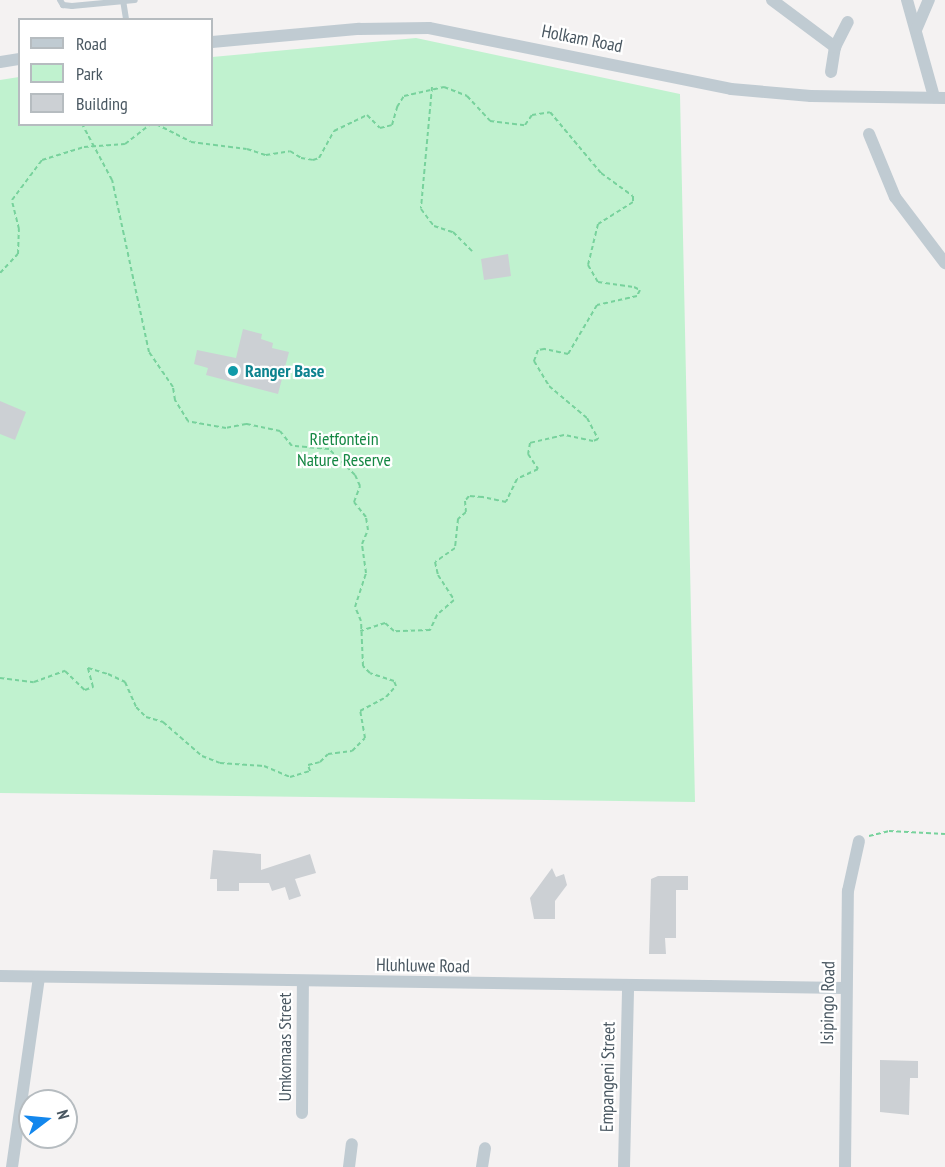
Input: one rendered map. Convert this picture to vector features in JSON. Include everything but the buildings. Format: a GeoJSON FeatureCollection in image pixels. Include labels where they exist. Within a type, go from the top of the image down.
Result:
{"type":"FeatureCollection","features":[{"type":"Feature","properties":{"kind":"street"},"geometry":{"type":"LineString","coordinates":[[772,0],[835,47]]}},
{"type":"Feature","properties":{"kind":"street"},"geometry":{"type":"LineString","coordinates":[[907,0],[939,97]]}},
{"type":"Feature","properties":{"kind":"street"},"geometry":{"type":"LineString","coordinates":[[916,30],[929,0]]}},
{"type":"Feature","properties":{"kind":"street"},"geometry":{"type":"LineString","coordinates":[[831,72],[835,47],[848,22]]}},
{"type":"Feature","properties":{"kind":"street","name":"Holkam Road"},"geometry":{"type":"LineString","coordinates":[[213,42],[359,29],[429,28],[732,89],[811,96],[939,97]]}},
{"type":"Feature","properties":{"kind":"street"},"geometry":{"type":"LineString","coordinates":[[0,62],[18,60]]}},
{"type":"Feature","properties":{"kind":"street"},"geometry":{"type":"LineString","coordinates":[[869,134],[895,198],[944,260]]}},
{"type":"Feature","properties":{"kind":"street","name":"Isipingo Road"},"geometry":{"type":"LineString","coordinates":[[845,1167],[845,988],[848,891],[859,841]]}},
{"type":"Feature","properties":{"kind":"street","name":"Hluhluwe Road"},"geometry":{"type":"LineString","coordinates":[[0,976],[628,988],[845,988]]}},
{"type":"Feature","properties":{"kind":"street"},"geometry":{"type":"LineString","coordinates":[[12,1167],[39,977]]}},
{"type":"Feature","properties":{"kind":"street","name":"Umkomaas Street"},"geometry":{"type":"LineString","coordinates":[[302,1113],[303,981]]}},
{"type":"Feature","properties":{"kind":"street","name":"Empangeni Street"},"geometry":{"type":"LineString","coordinates":[[624,1167],[628,988]]}},
{"type":"Feature","properties":{"kind":"street"},"geometry":{"type":"LineString","coordinates":[[349,1167],[352,1144]]}},
{"type":"Feature","properties":{"kind":"street"},"geometry":{"type":"LineString","coordinates":[[482,1167],[485,1148]]}},
{"type":"Feature","properties":{"kind":"lane"},"geometry":{"type":"LineString","coordinates":[[60,0],[63,6],[135,0]]}},
{"type":"Feature","properties":{"kind":"lane"},"geometry":{"type":"LineString","coordinates":[[124,1],[126,18]]}},
{"type":"Feature","properties":{"kind":"path"},"geometry":{"type":"LineString","coordinates":[[160,126],[191,142],[266,155],[290,151],[300,158],[313,160],[319,158],[334,131],[367,116],[380,128],[392,125],[400,100],[432,87],[444,87],[467,96],[490,120],[525,125],[532,115],[550,112],[601,173],[633,196],[633,202],[598,224],[588,265],[598,282],[640,290],[637,296],[620,302],[597,305],[568,354],[538,350],[534,361],[549,386],[587,418],[598,439],[593,441],[564,435],[530,443],[528,454],[538,469],[517,479],[506,502],[469,496],[465,501],[466,512],[458,519],[455,549],[435,562],[438,575],[454,600],[437,615],[430,630],[394,631],[385,623],[360,631]]}},
{"type":"Feature","properties":{"kind":"path"},"geometry":{"type":"LineString","coordinates":[[432,87],[421,209],[434,226],[453,232],[472,251]]}},
{"type":"Feature","properties":{"kind":"path"},"geometry":{"type":"LineString","coordinates":[[0,678],[34,682],[65,670],[85,690],[93,687],[88,668],[108,674],[125,682],[136,708],[146,717],[163,722],[202,756],[220,763],[264,766],[283,771],[290,777],[310,771],[308,765],[328,754],[352,751],[365,738],[360,711],[386,697],[396,686],[394,681],[370,674],[363,666],[355,607],[366,573],[362,544],[368,530],[366,517],[354,502],[360,486],[355,475],[329,449],[292,446],[280,431],[246,424],[226,428],[188,421],[175,400],[173,387],[149,352],[112,180],[83,126]]}},
{"type":"Feature","properties":{"kind":"path"},"geometry":{"type":"LineString","coordinates":[[0,273],[18,254],[19,229],[12,200],[19,186],[42,160],[73,149],[125,144],[148,126]]}},
{"type":"Feature","properties":{"kind":"path"},"geometry":{"type":"LineString","coordinates":[[859,841],[889,831],[945,834]]}},
{"type":"Feature","properties":{"kind":"green space","name":"Rietfontein Nature Reserve"},"geometry":{"type":"Polygon","coordinates":[[[416,38],[680,94],[695,802],[0,793],[0,80],[18,77],[18,126],[213,126],[213,57],[416,38]]]}},
{"type":"Feature","properties":{"kind":"place","name":"Ranger Base"},"geometry":{"type":"Point","coordinates":[233,371]}}]}
